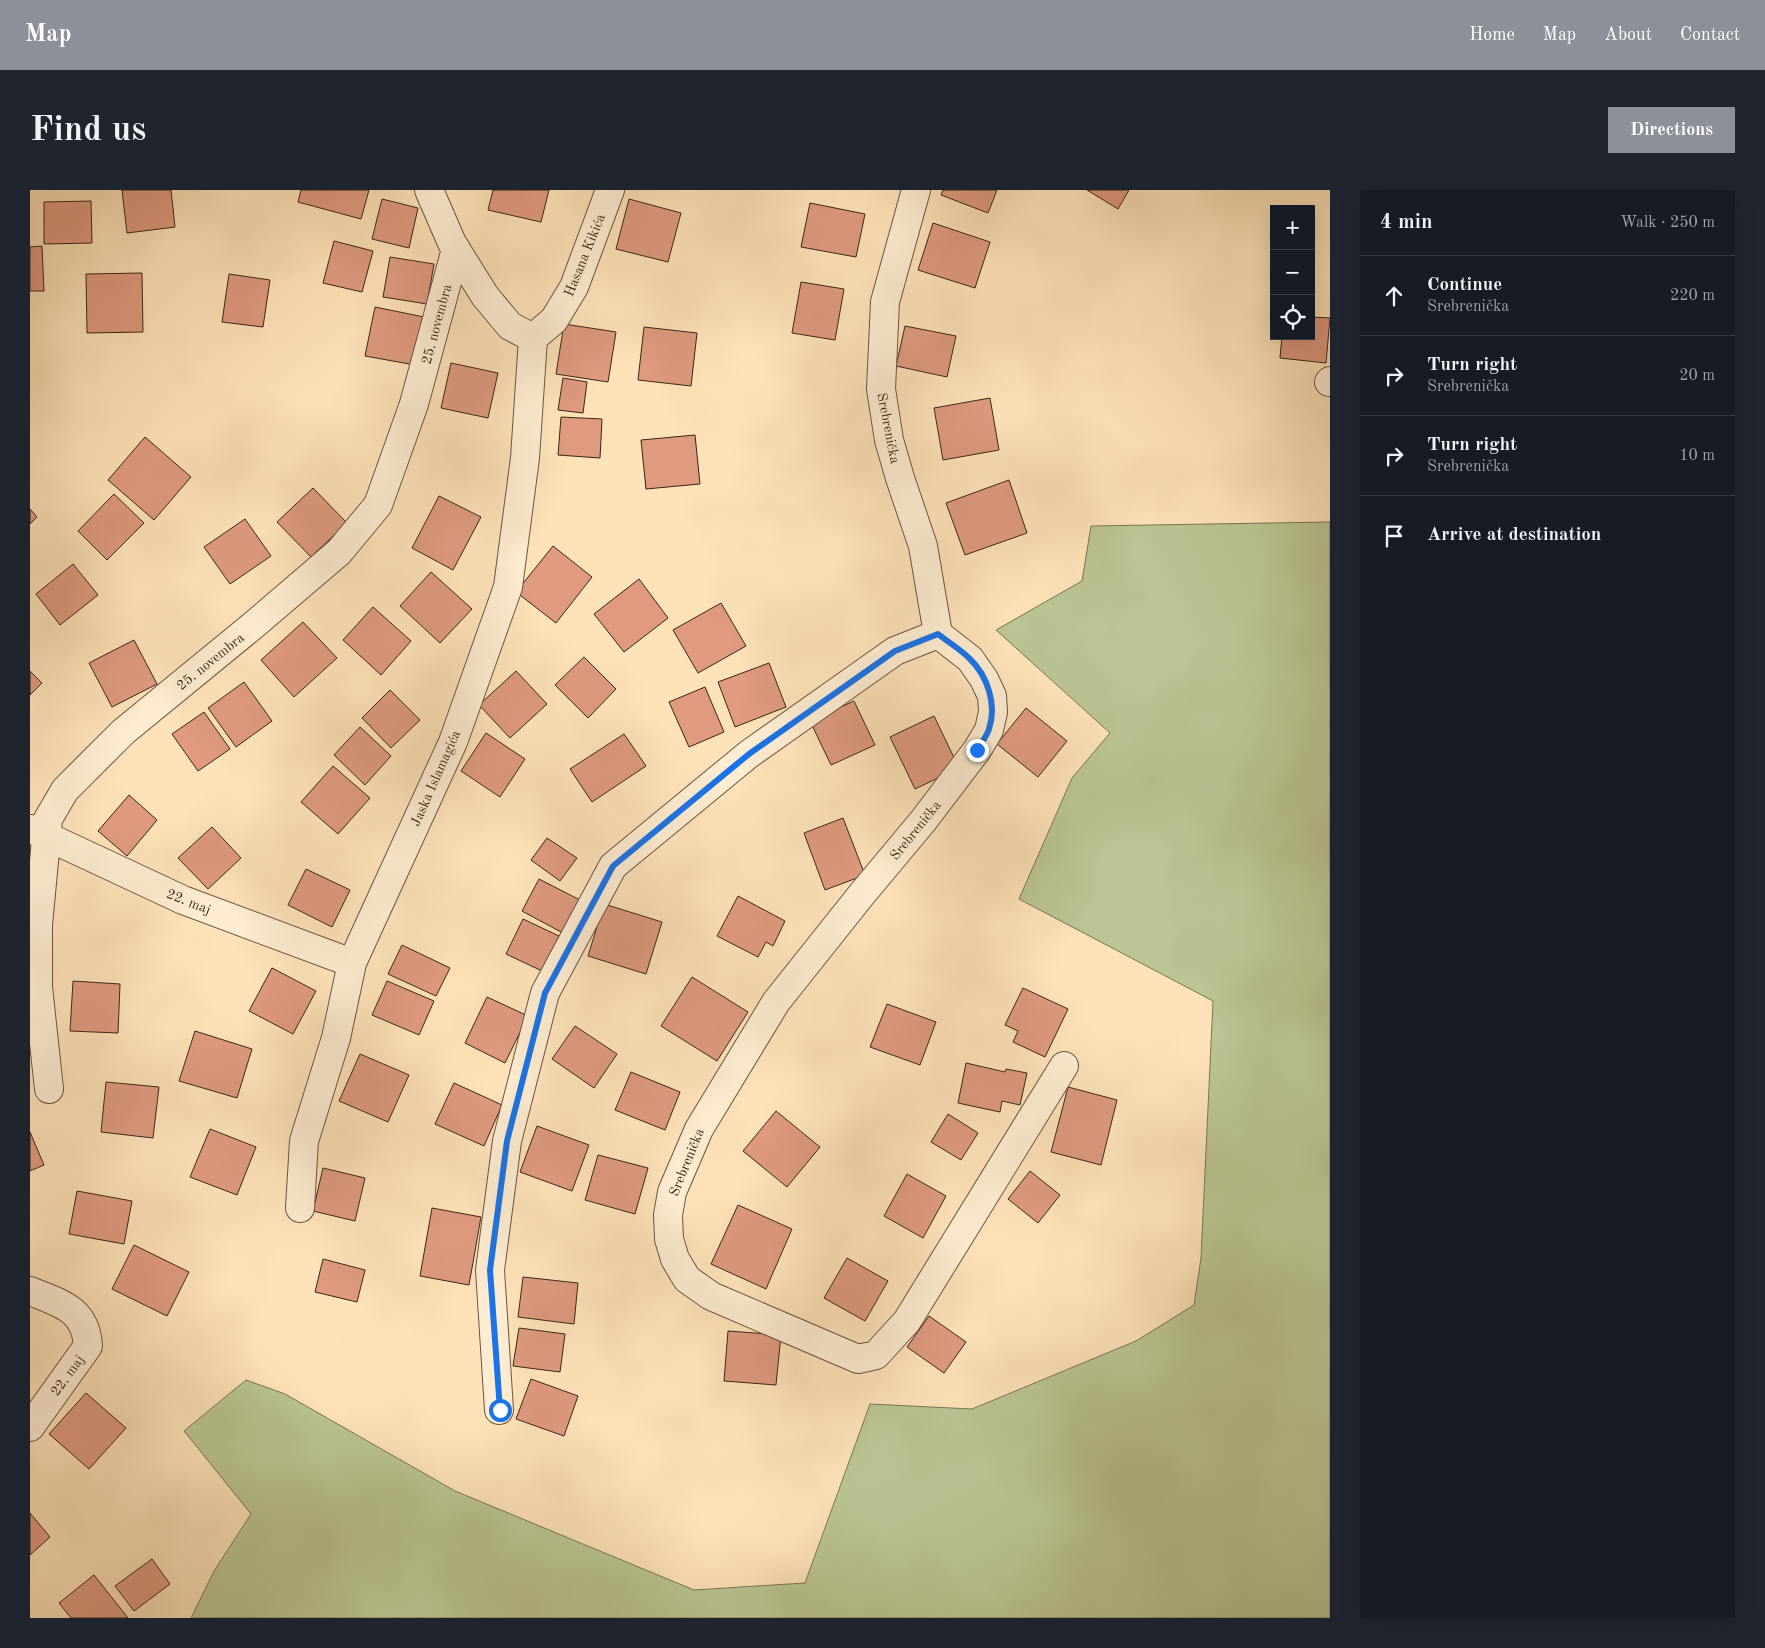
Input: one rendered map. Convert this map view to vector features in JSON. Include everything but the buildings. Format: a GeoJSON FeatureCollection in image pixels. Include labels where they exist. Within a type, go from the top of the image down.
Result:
{"type":"FeatureCollection","features":[{"type":"Feature","properties":{"kind":"street"},"geometry":{"type":"LineString","coordinates":[[429,190],[456,249],[485,296],[510,326],[533,338]]}},
{"type":"Feature","properties":{"kind":"street","name":"Hasana Kikića"},"geometry":{"type":"LineString","coordinates":[[533,338],[554,320],[574,287],[610,190]]}},
{"type":"Feature","properties":{"kind":"street","name":"Srebrenička"},"geometry":{"type":"LineString","coordinates":[[916,190],[885,302],[881,389],[889,440],[923,546],[938,634],[970,659],[984,679],[992,696],[989,730],[977,750],[923,821],[776,1002],[699,1129],[672,1192],[668,1215],[669,1239],[675,1259],[687,1279],[711,1296],[858,1359],[876,1354],[907,1321],[1064,1066]]}},
{"type":"Feature","properties":{"kind":"street","name":"25. novembra"},"geometry":{"type":"LineString","coordinates":[[49,1089],[38,987],[38,833],[66,790],[123,732],[339,552],[378,504],[414,404],[456,249]]}},
{"type":"Feature","properties":{"kind":"street","name":"Jaska Islamagića"},"geometry":{"type":"LineString","coordinates":[[300,1208],[304,1141],[336,1038],[352,964],[453,742],[508,587],[524,458],[533,338]]}},
{"type":"Feature","properties":{"kind":"street"},"geometry":{"type":"LineString","coordinates":[[500,1410],[490,1270],[507,1141],[545,993],[613,866],[749,754],[895,651],[938,634]]}},
{"type":"Feature","properties":{"kind":"street","name":"22. maj"},"geometry":{"type":"LineString","coordinates":[[38,833],[183,900],[352,964]]}},
{"type":"Feature","properties":{"kind":"street","name":"22. maj"},"geometry":{"type":"LineString","coordinates":[[30,1291],[62,1304],[78,1315],[87,1332],[88,1346],[30,1427]]}},
{"type":"Feature","properties":{"kind":"green space"},"geometry":{"type":"Polygon","coordinates":[[[1330,522],[1330,1618],[191,1618],[214,1571],[251,1514],[184,1431],[246,1380],[285,1394],[455,1491],[694,1590],[805,1583],[870,1404],[972,1409],[1136,1341],[1194,1305],[1201,1258],[1213,1001],[1019,899],[1072,778],[1110,733],[996,630],[1082,581],[1091,526],[1330,522]]]}},
{"type":"Feature","properties":{"kind":"route"},"geometry":{"type":"LineString","coordinates":[[500,1410],[490,1270],[507,1141],[545,993],[613,866],[749,754],[895,651],[938,634],[970,659],[984,679],[992,696],[989,730],[977,750]]}}]}
